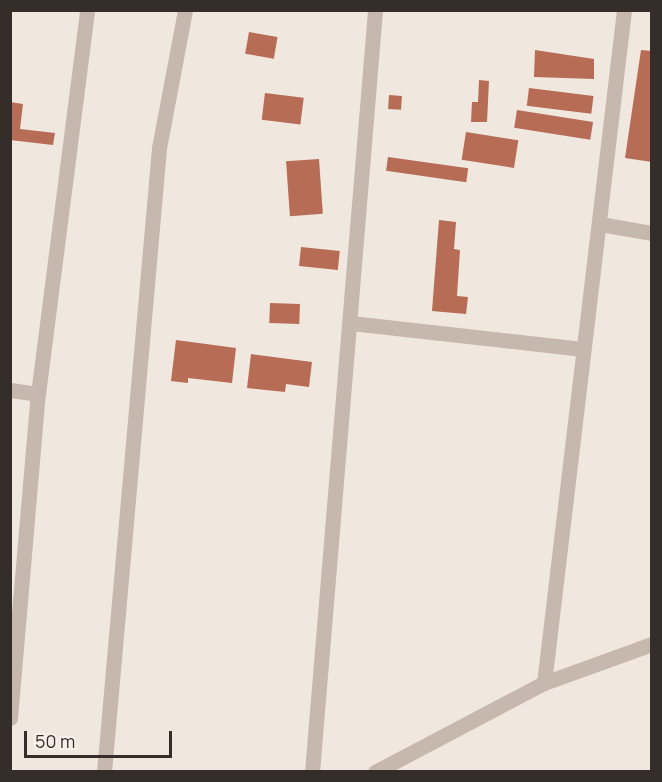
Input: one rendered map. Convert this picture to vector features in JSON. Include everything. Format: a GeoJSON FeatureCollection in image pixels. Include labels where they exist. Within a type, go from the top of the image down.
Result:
{"type":"FeatureCollection","features":[{"type":"Feature","properties":{"kind":"street"},"geometry":{"type":"LineString","coordinates":[[10,718],[38,394],[87,10]]}},
{"type":"Feature","properties":{"kind":"street"},"geometry":{"type":"LineString","coordinates":[[104,771],[159,148],[185,10]]}},
{"type":"Feature","properties":{"kind":"street"},"geometry":{"type":"LineString","coordinates":[[312,771],[351,323],[375,10]]}},
{"type":"Feature","properties":{"kind":"street"},"geometry":{"type":"LineString","coordinates":[[544,683],[624,10]]}},
{"type":"Feature","properties":{"kind":"street"},"geometry":{"type":"LineString","coordinates":[[600,224],[651,232]]}},
{"type":"Feature","properties":{"kind":"street"},"geometry":{"type":"LineString","coordinates":[[351,323],[583,349]]}},
{"type":"Feature","properties":{"kind":"street"},"geometry":{"type":"LineString","coordinates":[[10,390],[38,394]]}},
{"type":"Feature","properties":{"kind":"street"},"geometry":{"type":"LineString","coordinates":[[375,771],[544,683],[651,644]]}},
{"type":"Feature","properties":{"kind":"building"},"geometry":{"type":"Polygon","coordinates":[[[249,32],[278,37],[274,59],[245,54],[249,32]]]}},
{"type":"Feature","properties":{"kind":"building"},"geometry":{"type":"Polygon","coordinates":[[[535,50],[594,59],[594,79],[534,77],[535,50]]]}},
{"type":"Feature","properties":{"kind":"building"},"geometry":{"type":"Polygon","coordinates":[[[641,50],[652,51],[652,162],[625,158],[641,50]]]}},
{"type":"Feature","properties":{"kind":"building"},"geometry":{"type":"Polygon","coordinates":[[[479,80],[489,81],[487,122],[471,122],[472,102],[478,102],[479,80]]]}},
{"type":"Feature","properties":{"kind":"building"},"geometry":{"type":"Polygon","coordinates":[[[529,88],[594,96],[591,114],[527,106],[529,88]]]}},
{"type":"Feature","properties":{"kind":"building"},"geometry":{"type":"Polygon","coordinates":[[[265,93],[304,98],[300,125],[262,120],[265,93]]]}},
{"type":"Feature","properties":{"kind":"building"},"geometry":{"type":"Polygon","coordinates":[[[389,95],[402,96],[401,110],[388,109],[389,95]]]}},
{"type":"Feature","properties":{"kind":"building"},"geometry":{"type":"Polygon","coordinates":[[[10,102],[23,104],[20,129],[55,133],[53,145],[10,140],[10,102]]]}},
{"type":"Feature","properties":{"kind":"building"},"geometry":{"type":"Polygon","coordinates":[[[517,110],[593,122],[590,140],[514,128],[517,110]]]}},
{"type":"Feature","properties":{"kind":"building"},"geometry":{"type":"Polygon","coordinates":[[[466,132],[518,140],[514,168],[462,160],[466,132]]]}},
{"type":"Feature","properties":{"kind":"building"},"geometry":{"type":"Polygon","coordinates":[[[388,157],[468,168],[466,182],[386,171],[388,157]]]}},
{"type":"Feature","properties":{"kind":"building"},"geometry":{"type":"Polygon","coordinates":[[[319,159],[323,214],[290,216],[286,161],[319,159]]]}},
{"type":"Feature","properties":{"kind":"building"},"geometry":{"type":"Polygon","coordinates":[[[439,220],[456,222],[454,249],[460,250],[457,296],[468,297],[466,314],[432,311],[439,220]]]}},
{"type":"Feature","properties":{"kind":"building"},"geometry":{"type":"Polygon","coordinates":[[[301,247],[340,251],[338,270],[299,266],[301,247]]]}},
{"type":"Feature","properties":{"kind":"building"},"geometry":{"type":"Polygon","coordinates":[[[270,303],[300,304],[299,324],[269,323],[270,303]]]}},
{"type":"Feature","properties":{"kind":"building"},"geometry":{"type":"Polygon","coordinates":[[[176,340],[236,348],[232,383],[188,378],[188,383],[171,381],[176,340]]]}},
{"type":"Feature","properties":{"kind":"building"},"geometry":{"type":"Polygon","coordinates":[[[251,354],[312,362],[309,387],[286,384],[285,392],[247,388],[251,354]]]}}]}
